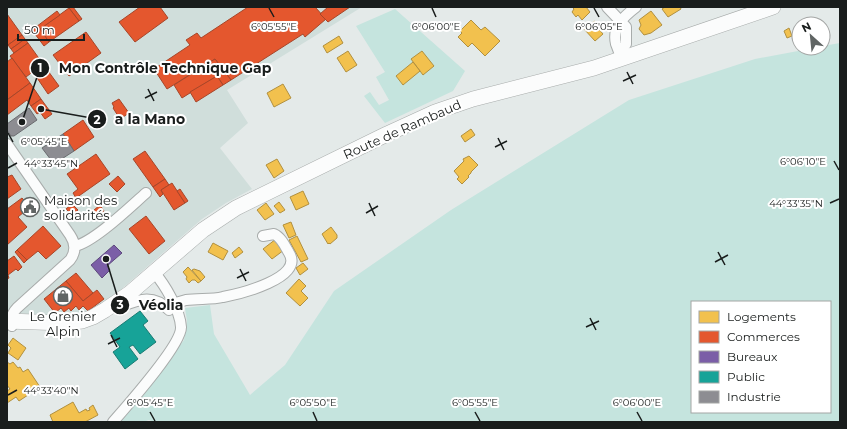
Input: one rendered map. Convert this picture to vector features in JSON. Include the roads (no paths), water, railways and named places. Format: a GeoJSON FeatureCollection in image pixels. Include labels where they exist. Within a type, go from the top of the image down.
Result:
{"type":"FeatureCollection","features":[{"type":"Feature","properties":{"kind":"street"},"geometry":{"type":"LineString","coordinates":[[607,7],[621,20]]}},
{"type":"Feature","properties":{"kind":"street"},"geometry":{"type":"LineString","coordinates":[[621,56],[616,43],[616,27],[621,20],[636,7]]}},
{"type":"Feature","properties":{"kind":"street","name":"Route de Rambaud"},"geometry":{"type":"LineString","coordinates":[[9,324],[64,323],[94,317],[142,282],[159,278],[202,230],[236,208],[435,112],[472,99],[560,78],[621,56],[773,7]]}},
{"type":"Feature","properties":{"kind":"street"},"geometry":{"type":"LineString","coordinates":[[8,149],[70,235],[75,246],[73,256],[70,260],[13,312],[9,324]]}},
{"type":"Feature","properties":{"kind":"street"},"geometry":{"type":"LineString","coordinates":[[75,246],[82,245],[92,239],[146,193]]}},
{"type":"Feature","properties":{"kind":"street"},"geometry":{"type":"LineString","coordinates":[[119,307],[141,299],[152,299],[169,305],[187,300],[223,297],[266,285],[286,272],[292,260],[291,255],[278,236],[274,234],[263,236]]}},
{"type":"Feature","properties":{"kind":"street"},"geometry":{"type":"LineString","coordinates":[[152,299],[161,293],[159,278]]}},
{"type":"Feature","properties":{"kind":"street"},"geometry":{"type":"LineString","coordinates":[[114,422],[172,349],[181,332],[180,319],[169,305],[159,278]]}},
{"type":"Feature","properties":{"kind":"street"},"geometry":{"type":"LineString","coordinates":[[142,282],[146,292],[152,299]]}},
{"type":"Feature","properties":{"kind":"street","name":"Route de Rambaud"},"geometry":{"type":"LineString","coordinates":[[9,324],[49,330],[74,330],[93,323],[119,307],[130,292]]}},
{"type":"Feature","properties":{"kind":"place","name":"a la Mano"},"geometry":{"type":"Point","coordinates":[41,109]}},
{"type":"Feature","properties":{"kind":"place","name":"Mon Contrôle Technique Gap"},"geometry":{"type":"Point","coordinates":[22,122]}},
{"type":"Feature","properties":{"kind":"place","name":"Maison des solidarités"},"geometry":{"type":"Point","coordinates":[30,207]}},
{"type":"Feature","properties":{"kind":"place","name":"Véolia"},"geometry":{"type":"Point","coordinates":[106,259]}},
{"type":"Feature","properties":{"kind":"place","name":"Le Grenier Alpin"},"geometry":{"type":"Point","coordinates":[63,296]}}]}
